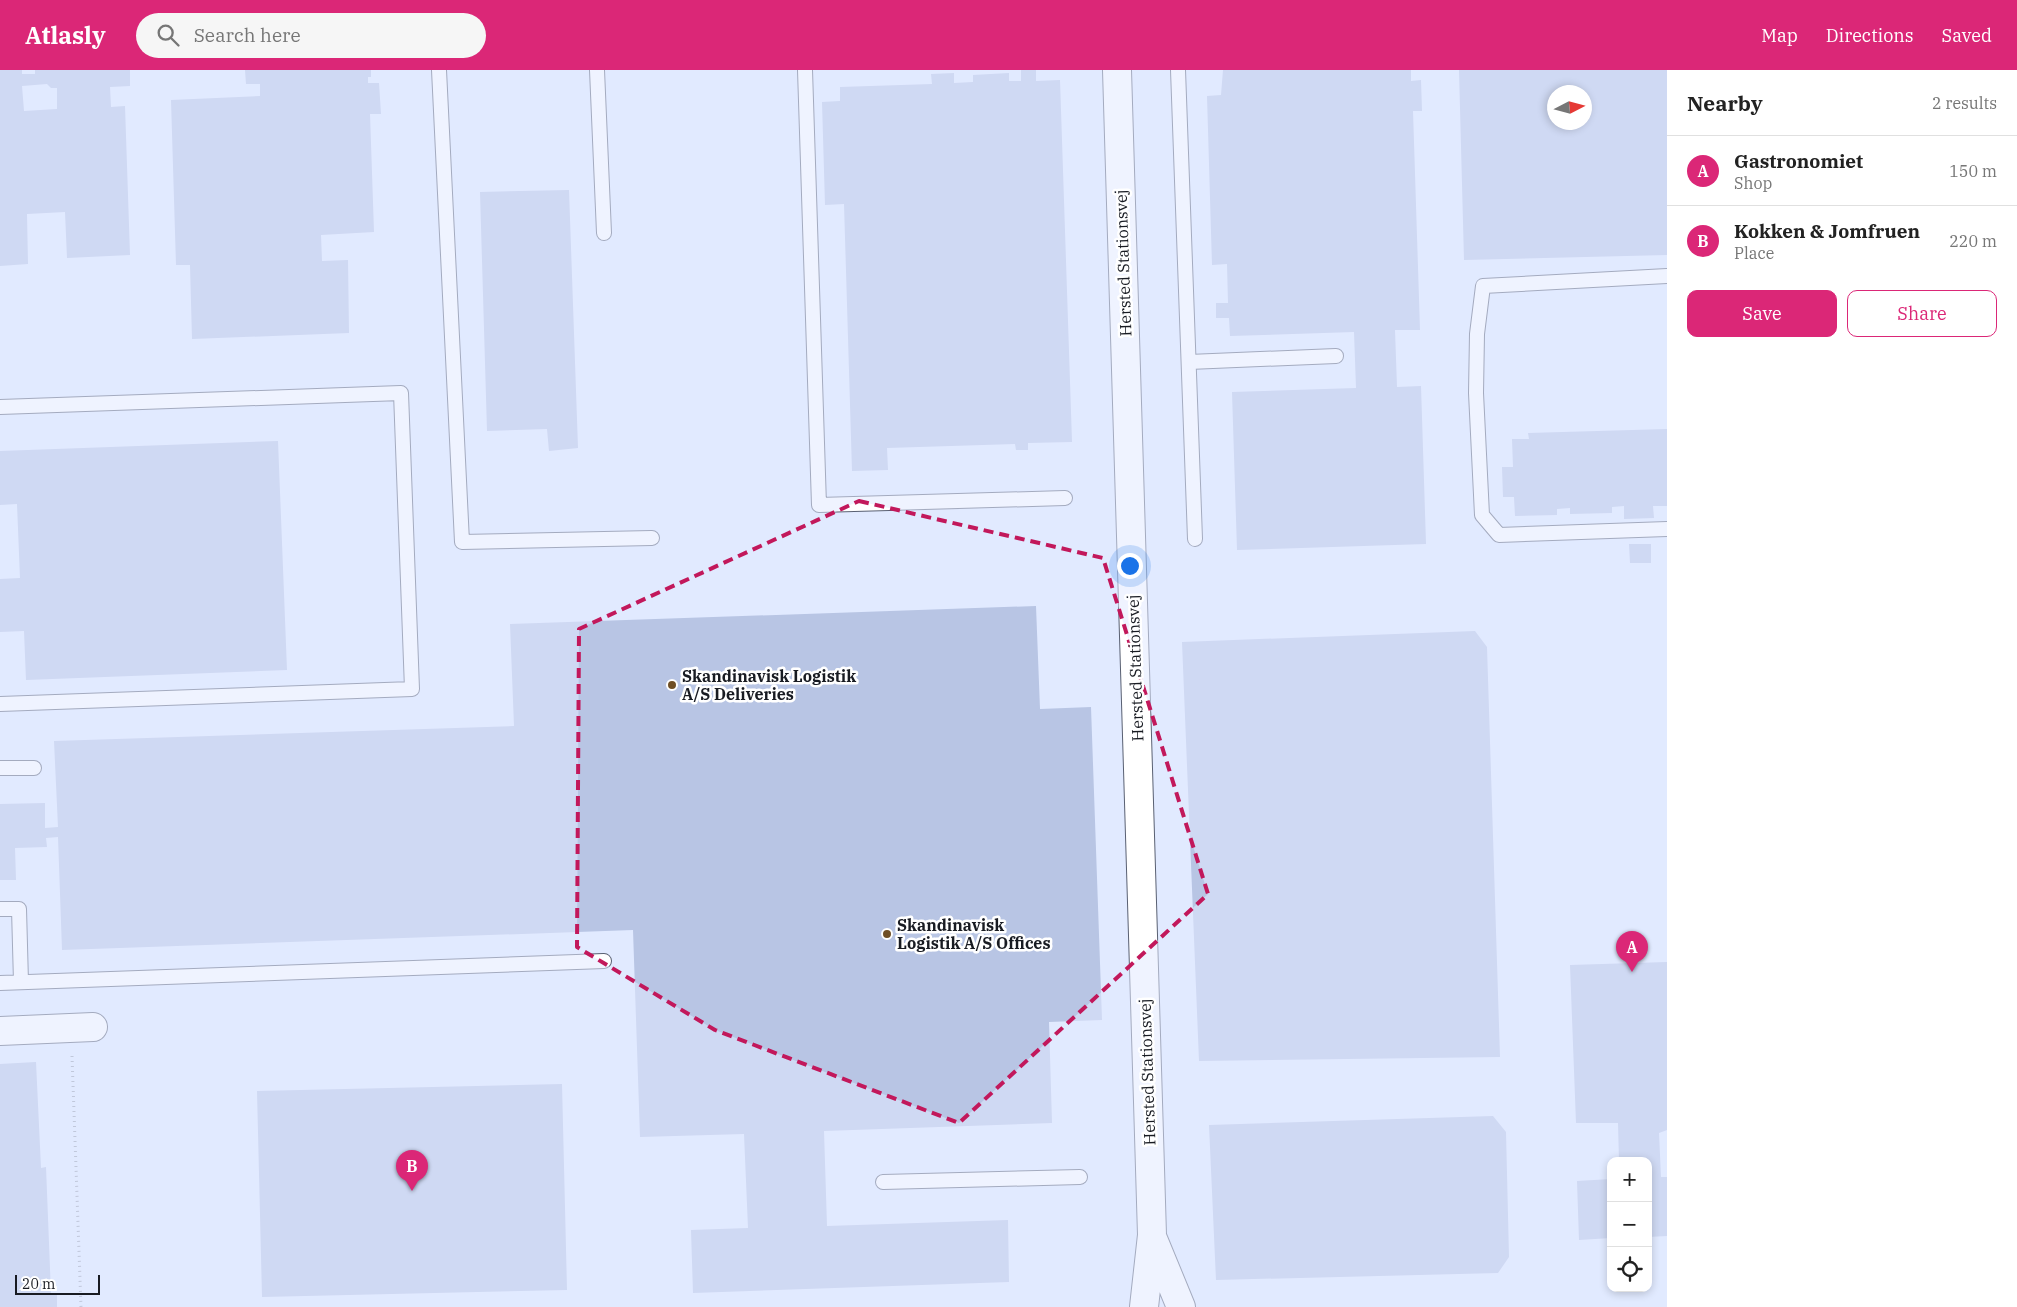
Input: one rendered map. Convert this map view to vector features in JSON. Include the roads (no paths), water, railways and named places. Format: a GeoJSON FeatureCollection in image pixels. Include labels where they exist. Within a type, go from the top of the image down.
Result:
{"type":"FeatureCollection","features":[{"type":"Feature","properties":{"kind":"street","name":"Hersted Stationsvej"},"geometry":{"type":"LineString","coordinates":[[1117,70],[1152,1235],[1144,1307]]}},
{"type":"Feature","properties":{"kind":"street"},"geometry":{"type":"LineString","coordinates":[[0,1032],[82,1027]]}},
{"type":"Feature","properties":{"kind":"street","name":"Hersted Stationsvej"},"geometry":{"type":"LineString","coordinates":[[1152,1235],[1181,1307]]}},
{"type":"Feature","properties":{"kind":"lane"},"geometry":{"type":"LineString","coordinates":[[439,70],[462,542],[652,538]]}},
{"type":"Feature","properties":{"kind":"lane"},"geometry":{"type":"LineString","coordinates":[[596,70],[604,233]]}},
{"type":"Feature","properties":{"kind":"lane"},"geometry":{"type":"LineString","coordinates":[[805,70],[819,505],[1066,498]]}},
{"type":"Feature","properties":{"kind":"lane"},"geometry":{"type":"LineString","coordinates":[[1178,70],[1195,538]]}},
{"type":"Feature","properties":{"kind":"lane"},"geometry":{"type":"LineString","coordinates":[[1667,276],[1483,286],[1477,334],[1476,393],[1482,515],[1500,535],[1667,529]]}},
{"type":"Feature","properties":{"kind":"lane"},"geometry":{"type":"LineString","coordinates":[[1189,362],[1336,356]]}},
{"type":"Feature","properties":{"kind":"lane"},"geometry":{"type":"LineString","coordinates":[[0,407],[401,393],[412,689],[0,704]]}},
{"type":"Feature","properties":{"kind":"lane"},"geometry":{"type":"LineString","coordinates":[[0,768],[34,768]]}},
{"type":"Feature","properties":{"kind":"lane"},"geometry":{"type":"LineString","coordinates":[[0,909],[18,909],[22,982]]}},
{"type":"Feature","properties":{"kind":"lane"},"geometry":{"type":"LineString","coordinates":[[0,983],[604,961]]}},
{"type":"Feature","properties":{"kind":"lane"},"geometry":{"type":"LineString","coordinates":[[883,1182],[1080,1177]]}},
{"type":"Feature","properties":{"kind":"place","name":"Skandinavisk Logistik A/S Deliveries"},"geometry":{"type":"Point","coordinates":[672,685]}},
{"type":"Feature","properties":{"kind":"place","name":"Skandinavisk Logistik A/S Offices"},"geometry":{"type":"Point","coordinates":[887,934]}},
{"type":"Feature","properties":{"kind":"place","name":"Gastronomiet"},"geometry":{"type":"Point","coordinates":[1632,972]}},
{"type":"Feature","properties":{"kind":"place","name":"Kokken & Jomfruen"},"geometry":{"type":"Point","coordinates":[412,1191]}}]}
